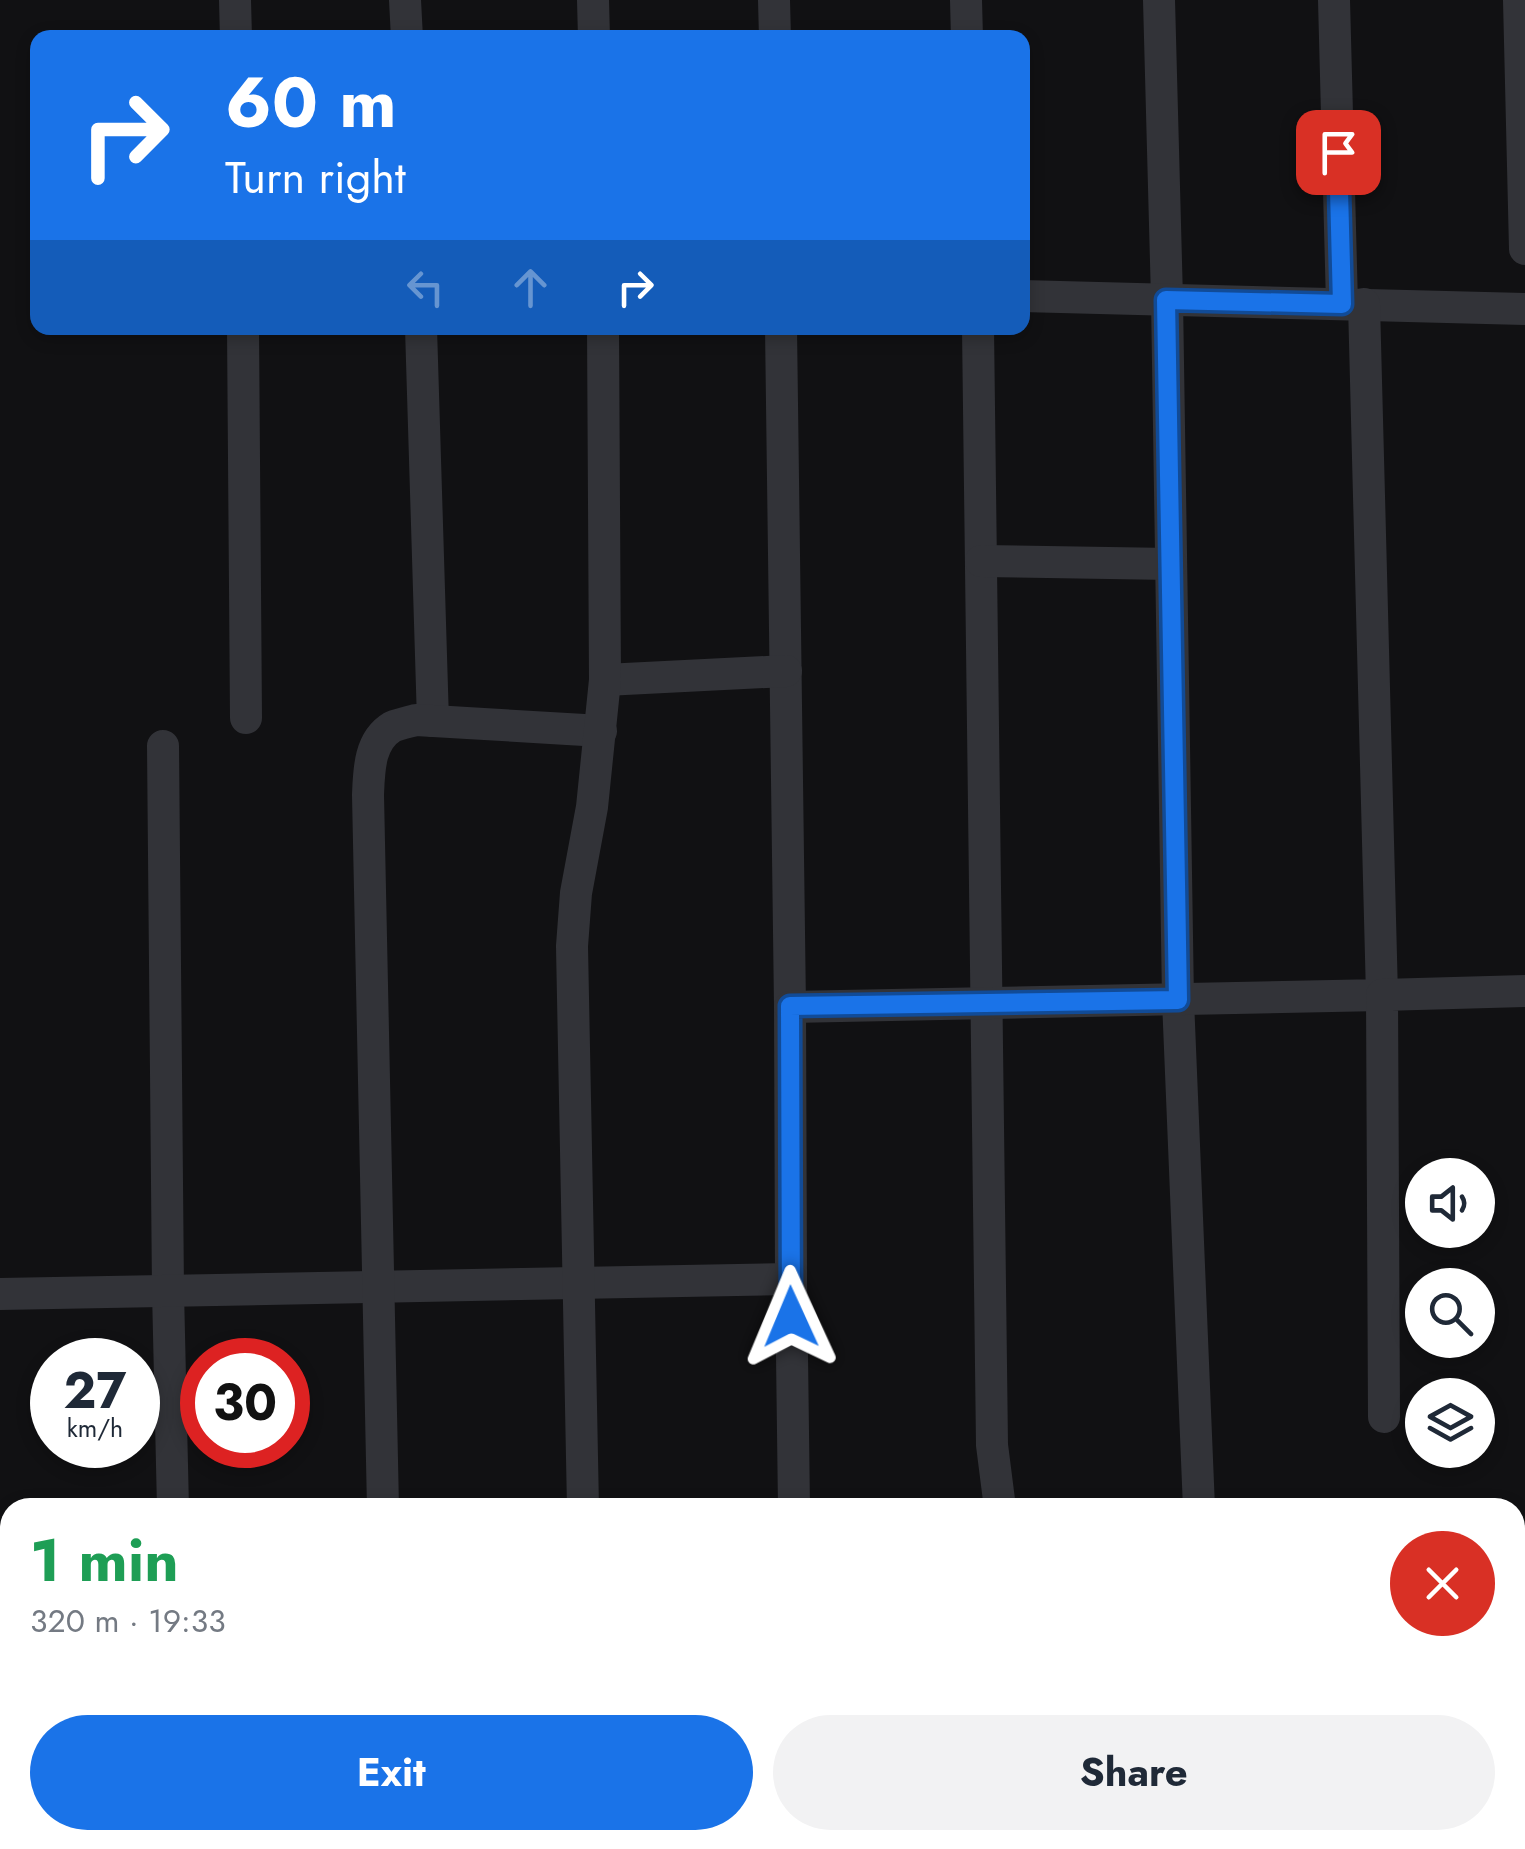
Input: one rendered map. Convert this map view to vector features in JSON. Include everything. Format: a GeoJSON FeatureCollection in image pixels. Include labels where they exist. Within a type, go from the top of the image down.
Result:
{"type":"FeatureCollection","features":[{"type":"Feature","properties":{"kind":"street"},"geometry":{"type":"LineString","coordinates":[[235,0],[236,30]]}},
{"type":"Feature","properties":{"kind":"street"},"geometry":{"type":"LineString","coordinates":[[405,0],[407,30]]}},
{"type":"Feature","properties":{"kind":"street"},"geometry":{"type":"LineString","coordinates":[[593,0],[594,30]]}},
{"type":"Feature","properties":{"kind":"street"},"geometry":{"type":"LineString","coordinates":[[774,0],[774,30]]}},
{"type":"Feature","properties":{"kind":"street"},"geometry":{"type":"LineString","coordinates":[[966,0],[967,30]]}},
{"type":"Feature","properties":{"kind":"street"},"geometry":{"type":"LineString","coordinates":[[1159,0],[1178,1000],[1198,1498]]}},
{"type":"Feature","properties":{"kind":"street"},"geometry":{"type":"LineString","coordinates":[[1334,0],[1353,304],[1382,995],[1384,1417]]}},
{"type":"Feature","properties":{"kind":"street"},"geometry":{"type":"LineString","coordinates":[[1519,0],[1525,249]]}},
{"type":"Feature","properties":{"kind":"street"},"geometry":{"type":"LineString","coordinates":[[1030,296],[1525,308]]}},
{"type":"Feature","properties":{"kind":"street"},"geometry":{"type":"LineString","coordinates":[[243,335],[246,718]]}},
{"type":"Feature","properties":{"kind":"street"},"geometry":{"type":"LineString","coordinates":[[421,335],[433,721]]}},
{"type":"Feature","properties":{"kind":"street"},"geometry":{"type":"LineString","coordinates":[[583,1498],[572,946],[606,680],[602,335]]}},
{"type":"Feature","properties":{"kind":"street"},"geometry":{"type":"LineString","coordinates":[[780,335],[794,1498]]}},
{"type":"Feature","properties":{"kind":"street"},"geometry":{"type":"LineString","coordinates":[[978,335],[992,1445],[999,1498]]}},
{"type":"Feature","properties":{"kind":"street"},"geometry":{"type":"LineString","coordinates":[[980,561],[1171,564]]}},
{"type":"Feature","properties":{"kind":"street"},"geometry":{"type":"LineString","coordinates":[[606,680],[786,672]]}},
{"type":"Feature","properties":{"kind":"street"},"geometry":{"type":"LineString","coordinates":[[383,1498],[368,794],[376,742],[392,728],[416,720],[601,731]]}},
{"type":"Feature","properties":{"kind":"street"},"geometry":{"type":"LineString","coordinates":[[164,746],[172,1498]]}},
{"type":"Feature","properties":{"kind":"street"},"geometry":{"type":"LineString","coordinates":[[790,1006],[1525,991]]}},
{"type":"Feature","properties":{"kind":"street"},"geometry":{"type":"LineString","coordinates":[[0,1294],[790,1279]]}},
{"type":"Feature","properties":{"kind":"route"},"geometry":{"type":"LineString","coordinates":[[791,1317],[790,1006],[1178,1000],[1166,300],[1342,304],[1338,152]]}}]}
